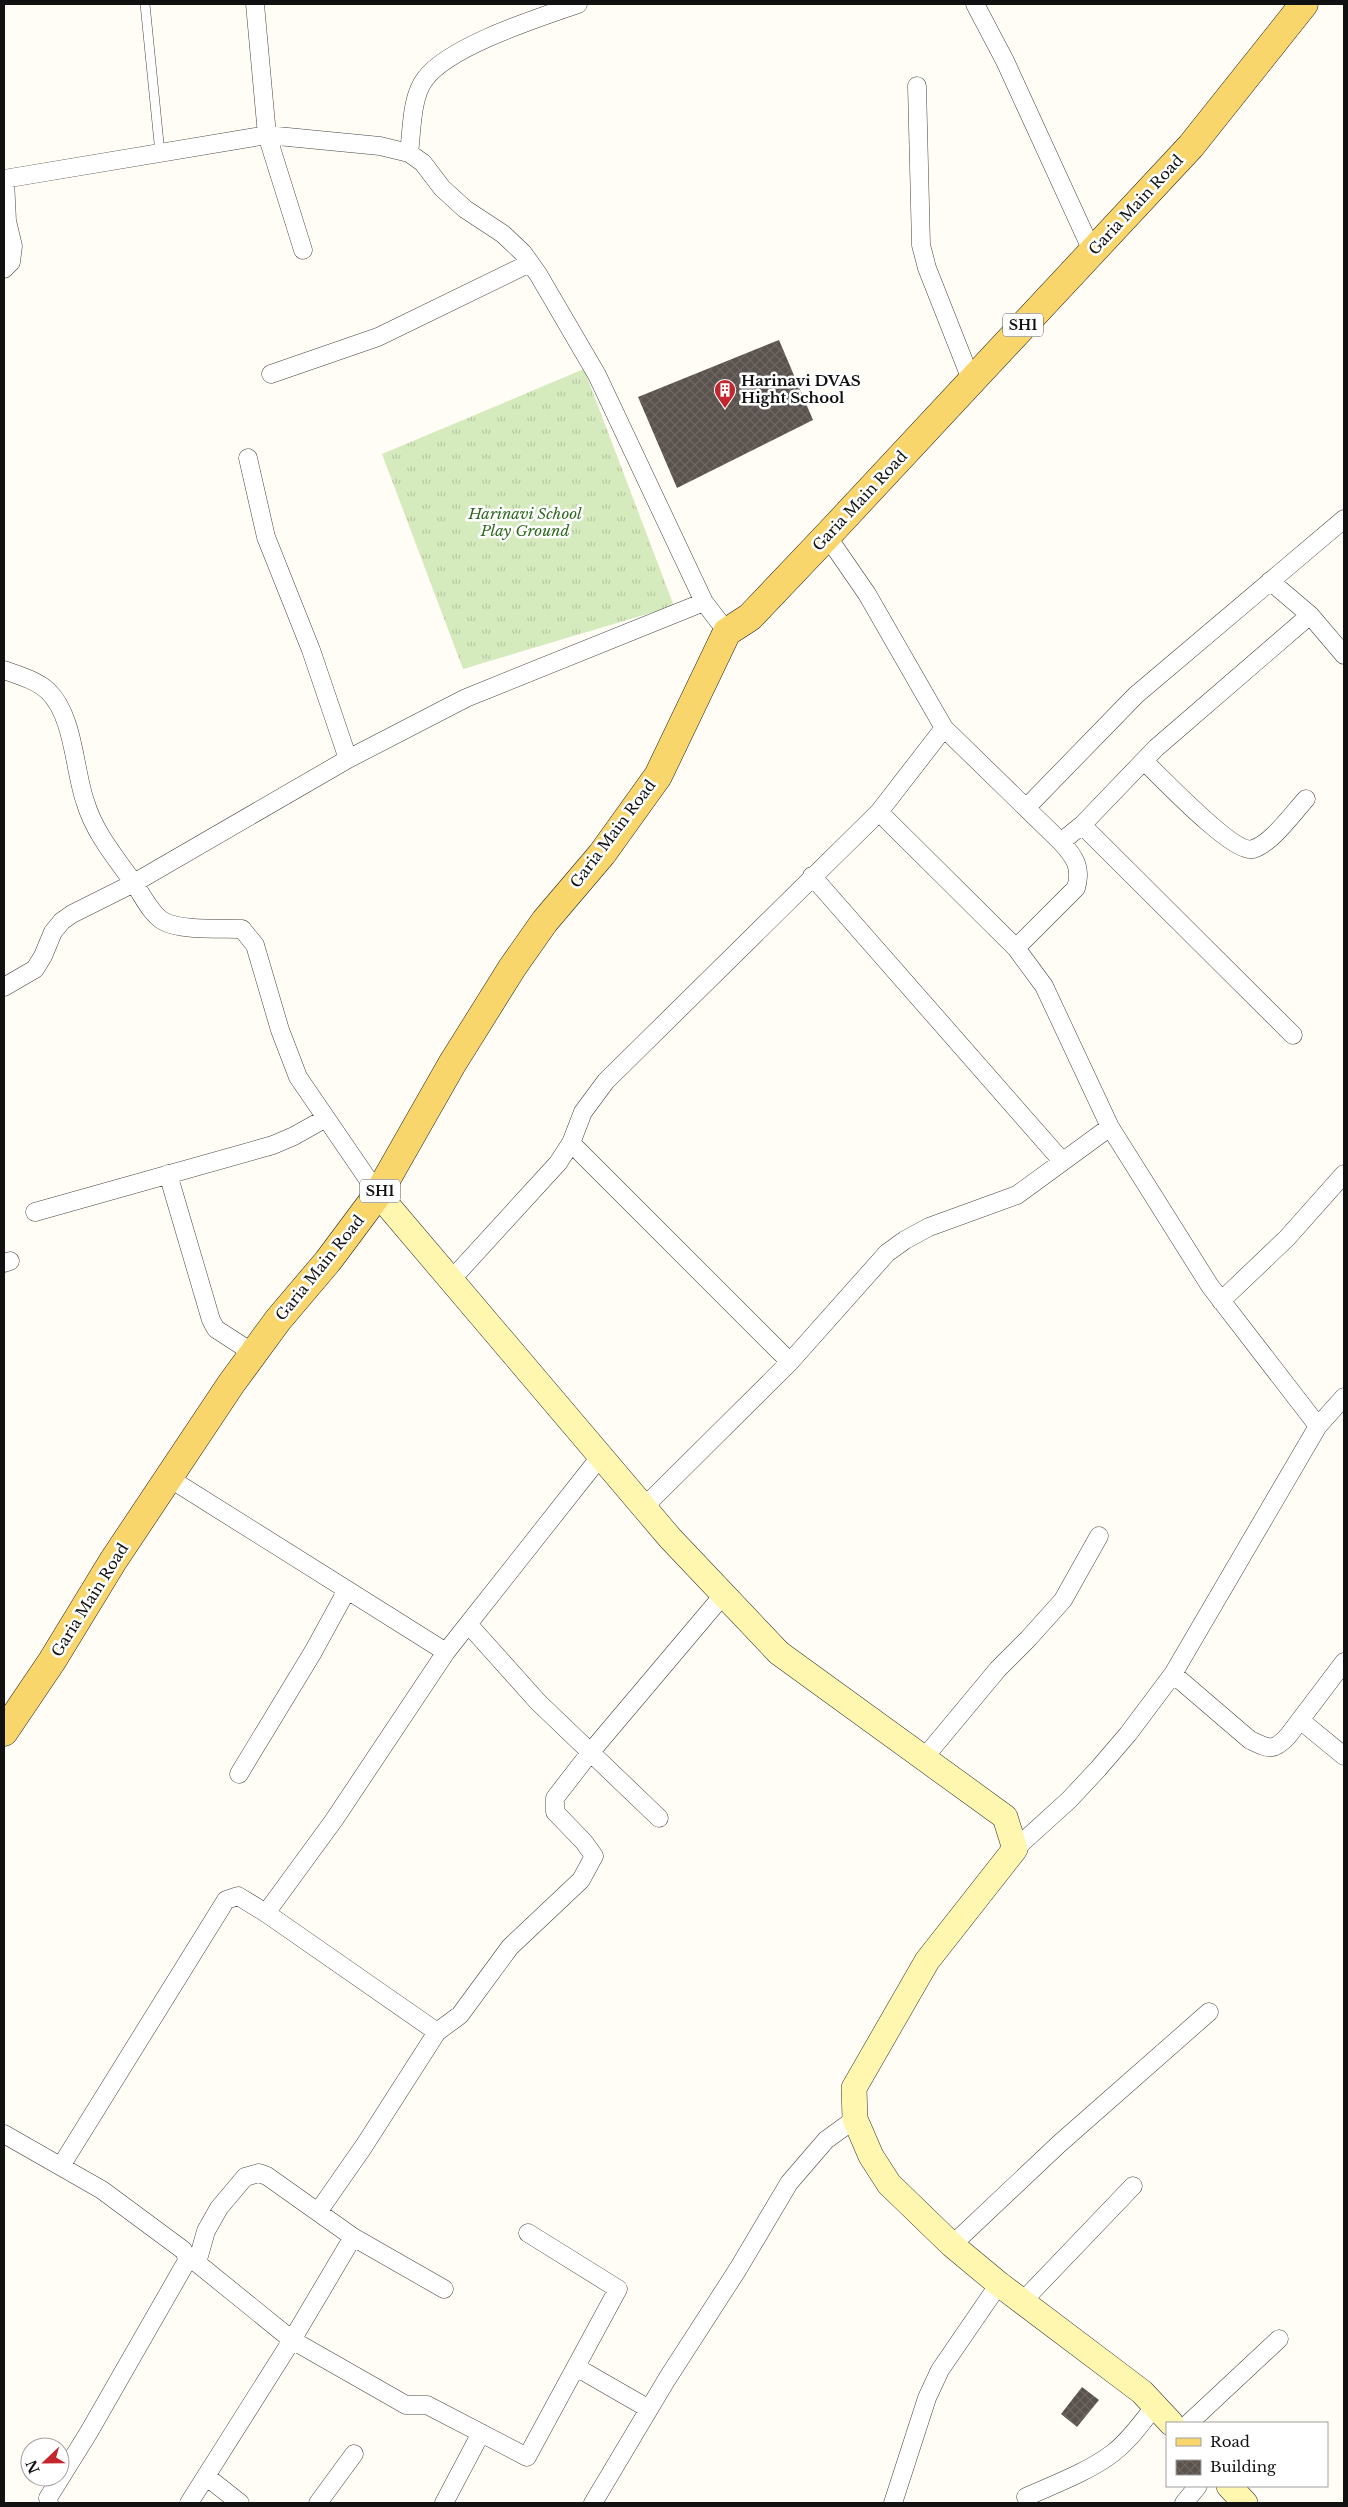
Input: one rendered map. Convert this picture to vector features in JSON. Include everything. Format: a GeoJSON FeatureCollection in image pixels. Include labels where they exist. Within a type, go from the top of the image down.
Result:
{"type":"FeatureCollection","features":[{"type":"Feature","properties":{"kind":"main road","name":"Garia Main Road"},"geometry":{"type":"LineString","coordinates":[[4,1732],[52,1661],[113,1561],[253,1354],[378,1194],[452,1064],[512,968],[545,921],[602,854],[658,776],[727,632],[750,617],[972,382],[1037,310],[1093,253],[1191,146],[1304,4]]}},
{"type":"Feature","properties":{"kind":"main road"},"geometry":{"type":"LineString","coordinates":[[378,1194],[644,1507],[779,1652],[1005,1817],[1015,1849],[927,1961],[854,2088],[855,2119],[871,2156],[888,2184],[952,2245],[1022,2302],[1142,2392],[1163,2415]]}},
{"type":"Feature","properties":{"kind":"main road"},"geometry":{"type":"LineString","coordinates":[[1230,2487],[1245,2503]]}},
{"type":"Feature","properties":{"kind":"street"},"geometry":{"type":"LineString","coordinates":[[255,4],[267,135],[303,250]]}},
{"type":"Feature","properties":{"kind":"street"},"geometry":{"type":"LineString","coordinates":[[409,153],[416,100],[424,79],[441,64],[467,47],[578,4]]}},
{"type":"Feature","properties":{"kind":"street"},"geometry":{"type":"LineString","coordinates":[[975,4],[1005,62],[1093,253]]}},
{"type":"Feature","properties":{"kind":"street"},"geometry":{"type":"LineString","coordinates":[[917,86],[921,245],[933,284],[972,382]]}},
{"type":"Feature","properties":{"kind":"street"},"geometry":{"type":"LineString","coordinates":[[4,269],[11,262],[13,246],[7,221],[4,180],[267,135],[380,146],[409,153],[423,163],[442,188],[465,209],[503,234],[530,263],[597,375],[704,602],[727,632]]}},
{"type":"Feature","properties":{"kind":"street"},"geometry":{"type":"LineString","coordinates":[[271,374],[378,337],[530,263]]}},
{"type":"Feature","properties":{"kind":"street"},"geometry":{"type":"LineString","coordinates":[[248,458],[266,537],[310,650],[348,759]]}},
{"type":"Feature","properties":{"kind":"street"},"geometry":{"type":"LineString","coordinates":[[1026,808],[1136,695],[1344,519]]}},
{"type":"Feature","properties":{"kind":"street"},"geometry":{"type":"LineString","coordinates":[[827,536],[867,594],[944,728],[1061,842],[1072,854],[1079,867],[1080,876],[1076,888],[1016,948]]}},
{"type":"Feature","properties":{"kind":"street"},"geometry":{"type":"LineString","coordinates":[[1270,581],[1310,615],[1344,654]]}},
{"type":"Feature","properties":{"kind":"street"},"geometry":{"type":"LineString","coordinates":[[4,987],[35,969],[43,956],[53,932],[62,921],[72,914],[134,883],[348,759],[466,698],[704,602]]}},
{"type":"Feature","properties":{"kind":"street"},"geometry":{"type":"LineString","coordinates":[[1061,842],[1082,825],[1144,761],[1310,615]]}},
{"type":"Feature","properties":{"kind":"street"},"geometry":{"type":"LineString","coordinates":[[4,670],[31,680],[48,691],[59,706],[66,724],[84,801],[92,819],[105,845],[153,911],[163,921],[178,925],[242,928],[249,935],[255,945],[287,1052],[298,1077],[378,1194]]}},
{"type":"Feature","properties":{"kind":"street"},"geometry":{"type":"LineString","coordinates":[[451,1280],[558,1163],[571,1143],[583,1112],[606,1081],[879,812],[944,728]]}},
{"type":"Feature","properties":{"kind":"street"},"geometry":{"type":"LineString","coordinates":[[1144,761],[1222,835],[1240,848],[1252,849],[1262,844],[1306,799]]}},
{"type":"Feature","properties":{"kind":"street"},"geometry":{"type":"LineString","coordinates":[[879,812],[1016,948],[1044,986],[1110,1127],[1221,1300],[1318,1426]]}},
{"type":"Feature","properties":{"kind":"street"},"geometry":{"type":"LineString","coordinates":[[1082,825],[1293,1035]]}},
{"type":"Feature","properties":{"kind":"street"},"geometry":{"type":"LineString","coordinates":[[812,876],[1062,1161]]}},
{"type":"Feature","properties":{"kind":"street"},"geometry":{"type":"LineString","coordinates":[[35,1212],[273,1144],[294,1136],[326,1118]]}},
{"type":"Feature","properties":{"kind":"street"},"geometry":{"type":"LineString","coordinates":[[644,1507],[790,1362],[887,1253],[905,1240],[929,1227],[1017,1195],[1110,1127]]}},
{"type":"Feature","properties":{"kind":"street"},"geometry":{"type":"LineString","coordinates":[[571,1143],[790,1362]]}},
{"type":"Feature","properties":{"kind":"street"},"geometry":{"type":"LineString","coordinates":[[168,1174],[211,1320],[216,1329],[253,1354]]}},
{"type":"Feature","properties":{"kind":"street"},"geometry":{"type":"LineString","coordinates":[[1221,1300],[1287,1238],[1344,1174]]}},
{"type":"Feature","properties":{"kind":"street"},"geometry":{"type":"LineString","coordinates":[[1015,1849],[1069,1800],[1098,1769],[1128,1734],[1173,1674],[1318,1426],[1344,1397]]}},
{"type":"Feature","properties":{"kind":"street"},"geometry":{"type":"LineString","coordinates":[[266,1913],[334,1820],[446,1652],[600,1456]]}},
{"type":"Feature","properties":{"kind":"street"},"geometry":{"type":"LineString","coordinates":[[170,1478],[446,1652]]}},
{"type":"Feature","properties":{"kind":"street"},"geometry":{"type":"LineString","coordinates":[[924,1758],[998,1669],[1028,1640],[1062,1600],[1099,1536]]}},
{"type":"Feature","properties":{"kind":"street"},"geometry":{"type":"LineString","coordinates":[[239,1774],[313,1652],[347,1590]]}},
{"type":"Feature","properties":{"kind":"street"},"geometry":{"type":"LineString","coordinates":[[318,2212],[364,2146],[437,2032],[460,2015],[510,1947],[580,1880],[594,1856],[584,1842],[555,1812],[555,1798],[724,1594]]}},
{"type":"Feature","properties":{"kind":"street"},"geometry":{"type":"LineString","coordinates":[[468,1625],[538,1702],[590,1754],[659,1818]]}},
{"type":"Feature","properties":{"kind":"street"},"geometry":{"type":"LineString","coordinates":[[1173,1674],[1250,1740],[1265,1748],[1278,1746],[1344,1662]]}},
{"type":"Feature","properties":{"kind":"street"},"geometry":{"type":"LineString","coordinates":[[1300,1720],[1344,1756]]}},
{"type":"Feature","properties":{"kind":"street"},"geometry":{"type":"LineString","coordinates":[[61,2166],[226,1900],[238,1896],[266,1913],[437,2032]]}},
{"type":"Feature","properties":{"kind":"street"},"geometry":{"type":"LineString","coordinates":[[952,2245],[1059,2144],[1209,2012]]}},
{"type":"Feature","properties":{"kind":"street"},"geometry":{"type":"LineString","coordinates":[[594,2503],[649,2409],[738,2269],[789,2183],[807,2159],[826,2140],[855,2119]]}},
{"type":"Feature","properties":{"kind":"street"},"geometry":{"type":"LineString","coordinates":[[4,2134],[109,2195],[183,2250],[192,2261],[292,2340],[406,2406],[427,2405],[527,2457],[618,2289],[528,2233]]}},
{"type":"Feature","properties":{"kind":"street"},"geometry":{"type":"LineString","coordinates":[[48,2502],[192,2261],[219,2208],[245,2177],[259,2173],[267,2176],[353,2237],[444,2289]]}},
{"type":"Feature","properties":{"kind":"street"},"geometry":{"type":"LineString","coordinates":[[1022,2302],[1133,2186]]}},
{"type":"Feature","properties":{"kind":"street"},"geometry":{"type":"LineString","coordinates":[[189,2503],[292,2340],[353,2237]]}},
{"type":"Feature","properties":{"kind":"street"},"geometry":{"type":"LineString","coordinates":[[893,2503],[927,2398],[940,2370],[999,2284]]}},
{"type":"Feature","properties":{"kind":"street"},"geometry":{"type":"LineString","coordinates":[[1190,2422],[1279,2339]]}},
{"type":"Feature","properties":{"kind":"street"},"geometry":{"type":"LineString","coordinates":[[576,2367],[649,2409]]}},
{"type":"Feature","properties":{"kind":"street"},"geometry":{"type":"LineString","coordinates":[[1026,2497],[1096,2464],[1163,2415]]}},
{"type":"Feature","properties":{"kind":"street"},"geometry":{"type":"LineString","coordinates":[[444,2503],[481,2433]]}},
{"type":"Feature","properties":{"kind":"street"},"geometry":{"type":"LineString","coordinates":[[318,2503],[354,2454]]}},
{"type":"Feature","properties":{"kind":"street"},"geometry":{"type":"LineString","coordinates":[[206,2478],[240,2503]]}},
{"type":"Feature","properties":{"kind":"street"},"geometry":{"type":"LineString","coordinates":[[1184,2503],[1197,2487]]}},
{"type":"Feature","properties":{"kind":"lane"},"geometry":{"type":"LineString","coordinates":[[145,4],[160,153]]}},
{"type":"Feature","properties":{"kind":"green space","name":"Harinavi School Play Ground"},"geometry":{"type":"Polygon","coordinates":[[[584,369],[674,606],[463,669],[382,454],[584,369]]]}},
{"type":"Feature","properties":{"kind":"building","name":"Harinavi DVAS Hight School"},"geometry":{"type":"Polygon","coordinates":[[[779,340],[813,420],[677,488],[638,397],[779,340]]]}},
{"type":"Feature","properties":{"kind":"building"},"geometry":{"type":"Polygon","coordinates":[[[1082,2387],[1099,2400],[1077,2427],[1061,2414],[1082,2387]]]}},
{"type":"Feature","properties":{"kind":"place","name":"Harinavi DVAS Hight School"},"geometry":{"type":"Point","coordinates":[725,409]}}]}
